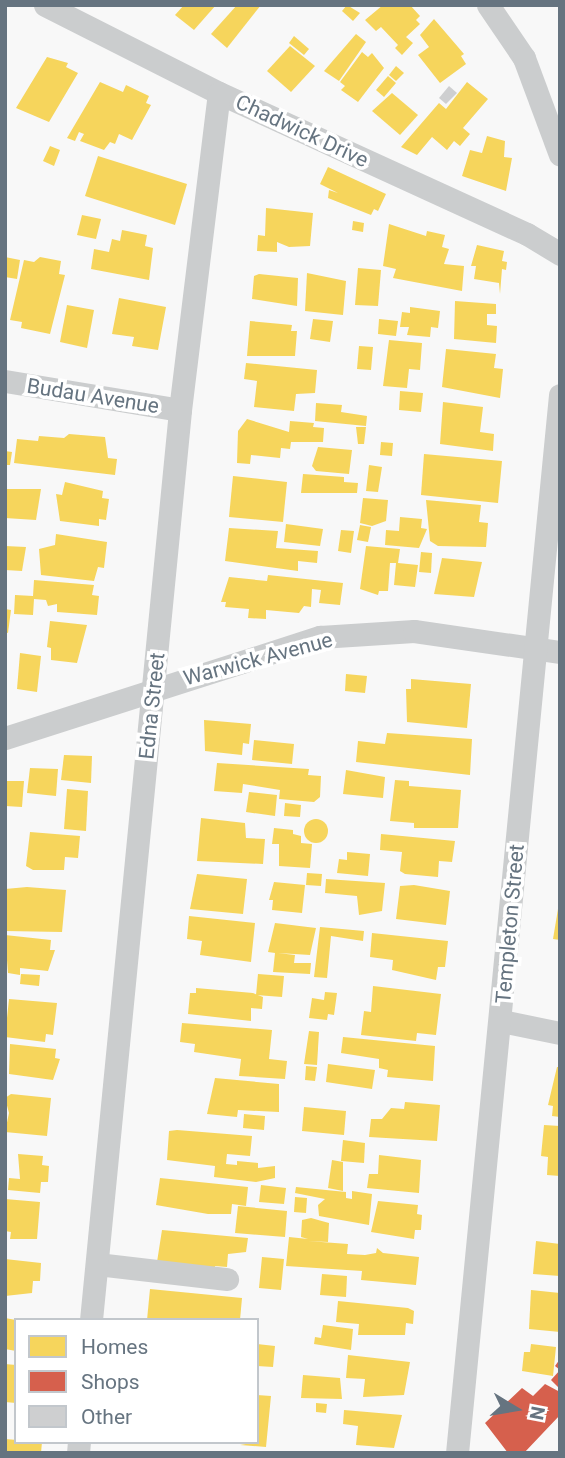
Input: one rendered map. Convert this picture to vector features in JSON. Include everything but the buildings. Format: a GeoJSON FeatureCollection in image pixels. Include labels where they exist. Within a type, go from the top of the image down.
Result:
{"type":"FeatureCollection","features":[{"type":"Feature","properties":{"kind":"street","name":"Chadwick Drive"},"geometry":{"type":"LineString","coordinates":[[45,5],[219,93],[527,234],[560,254]]}},
{"type":"Feature","properties":{"kind":"street"},"geometry":{"type":"LineString","coordinates":[[488,5],[524,58],[560,155]]}},
{"type":"Feature","properties":{"kind":"street","name":"Edna Street"},"geometry":{"type":"LineString","coordinates":[[91,1318],[180,410],[219,93]]}},
{"type":"Feature","properties":{"kind":"street","name":"Budau Avenue"},"geometry":{"type":"LineString","coordinates":[[5,381],[180,410]]}},
{"type":"Feature","properties":{"kind":"street","name":"Templeton Street"},"geometry":{"type":"LineString","coordinates":[[457,1453],[560,395]]}},
{"type":"Feature","properties":{"kind":"street","name":"Warwick Avenue"},"geometry":{"type":"LineString","coordinates":[[5,738],[154,688],[320,638],[414,631],[560,652]]}},
{"type":"Feature","properties":{"kind":"street"},"geometry":{"type":"LineString","coordinates":[[501,1021],[560,1033]]}},
{"type":"Feature","properties":{"kind":"street"},"geometry":{"type":"LineString","coordinates":[[96,1264],[227,1279]]}}]}
